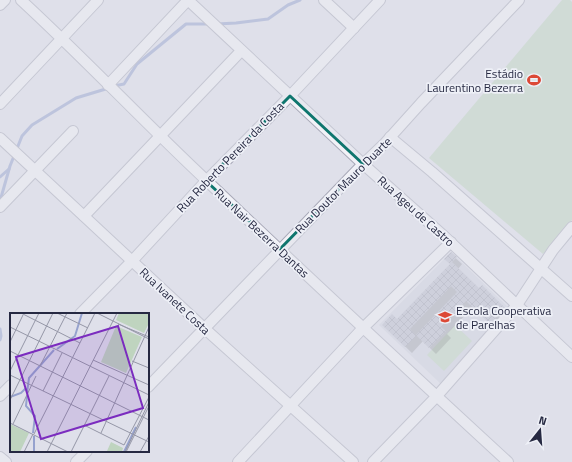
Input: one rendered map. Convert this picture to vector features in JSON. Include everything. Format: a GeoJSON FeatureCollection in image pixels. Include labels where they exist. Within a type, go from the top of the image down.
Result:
{"type":"FeatureCollection","features":[{"type":"Feature","properties":{"kind":"street"},"geometry":{"type":"LineString","coordinates":[[0,5],[5,0]]}},
{"type":"Feature","properties":{"kind":"street","name":"Rua Nair Bezerra Dantas"},"geometry":{"type":"LineString","coordinates":[[21,0],[62,38],[206,181],[436,397],[508,462]]}},
{"type":"Feature","properties":{"kind":"street"},"geometry":{"type":"LineString","coordinates":[[0,104],[98,0]]}},
{"type":"Feature","properties":{"kind":"street"},"geometry":{"type":"LineString","coordinates":[[108,85],[188,0]]}},
{"type":"Feature","properties":{"kind":"street","name":"Rua Ageu de Castro"},"geometry":{"type":"LineString","coordinates":[[188,0],[362,164],[451,242],[572,357]]}},
{"type":"Feature","properties":{"kind":"street"},"geometry":{"type":"LineString","coordinates":[[324,0],[354,28]]}},
{"type":"Feature","properties":{"kind":"street","name":"Rua Roberto Pereira da Costa"},"geometry":{"type":"LineString","coordinates":[[81,313],[132,261],[206,181],[290,96],[380,0]]}},
{"type":"Feature","properties":{"kind":"street","name":"Rua Doutor Mauro Duarte"},"geometry":{"type":"LineString","coordinates":[[149,386],[362,164],[390,137],[420,103],[519,0]]}},
{"type":"Feature","properties":{"kind":"street"},"geometry":{"type":"LineString","coordinates":[[84,216],[241,51]]}},
{"type":"Feature","properties":{"kind":"street"},"geometry":{"type":"LineString","coordinates":[[0,208],[73,131]]}},
{"type":"Feature","properties":{"kind":"street"},"geometry":{"type":"LineString","coordinates":[[390,137],[432,172],[572,296]]}},
{"type":"Feature","properties":{"kind":"street","name":"Rua Ivanete Costa"},"geometry":{"type":"LineString","coordinates":[[0,138],[204,328],[353,462]]}},
{"type":"Feature","properties":{"kind":"street"},"geometry":{"type":"LineString","coordinates":[[374,462],[436,397],[517,306],[540,269],[572,226]]}},
{"type":"Feature","properties":{"kind":"street"},"geometry":{"type":"LineString","coordinates":[[242,461],[290,405],[363,328],[451,242]]}},
{"type":"Feature","properties":{"kind":"street"},"geometry":{"type":"LineString","coordinates":[[0,396],[10,386]]}},
{"type":"Feature","properties":{"kind":"street"},"geometry":{"type":"LineString","coordinates":[[76,462],[86,452]]}},
{"type":"Feature","properties":{"kind":"street"},"geometry":{"type":"LineString","coordinates":[[0,457],[6,462]]}},
{"type":"Feature","properties":{"kind":"highlighted area"},"geometry":{"type":"Polygon","coordinates":[[[290,96],[363,164],[280,249],[206,181],[290,96]]]}},
{"type":"Feature","properties":{"kind":"shaded area","name":"Escola Cooperativa de Parelhas"},"geometry":{"type":"Polygon","coordinates":[[[451,252],[511,310],[441,384],[379,325],[451,252]]]}},
{"type":"Feature","properties":{"kind":"green space","name":"Estádio Laurentino Bezerra"},"geometry":{"type":"Polygon","coordinates":[[[562,0],[570,0],[572,2],[572,220],[543,254],[429,158],[562,0]]]}},
{"type":"Feature","properties":{"kind":"green space"},"geometry":{"type":"Polygon","coordinates":[[[455,325],[472,341],[444,371],[427,355],[455,325]]]}},
{"type":"Feature","properties":{"kind":"building"},"geometry":{"type":"Polygon","coordinates":[[[451,252],[457,257],[452,262],[479,288],[482,285],[505,308],[490,324],[466,301],[441,327],[446,331],[429,348],[416,335],[457,292],[451,286],[410,329],[416,336],[405,347],[382,325],[392,314],[397,319],[450,264],[444,259],[451,252]]]}},
{"type":"Feature","properties":{"kind":"waterway"},"geometry":{"type":"LineString","coordinates":[[217,24],[268,19],[288,5],[300,0]]}},
{"type":"Feature","properties":{"kind":"waterway"},"geometry":{"type":"LineString","coordinates":[[114,86],[124,84],[137,64],[186,24],[210,24]]}},
{"type":"Feature","properties":{"kind":"waterway"},"geometry":{"type":"LineString","coordinates":[[0,201],[10,166],[22,136],[32,125],[76,98],[109,88]]}},
{"type":"Feature","properties":{"kind":"waterway"},"geometry":{"type":"LineString","coordinates":[[0,177],[9,169]]}},
{"type":"Feature","properties":{"kind":"waterway"},"geometry":{"type":"LineString","coordinates":[[0,329],[0,340]]}},
{"type":"Feature","properties":{"kind":"place","name":"Estádio Laurentino Bezerra"},"geometry":{"type":"Point","coordinates":[534,80]}},
{"type":"Feature","properties":{"kind":"place","name":"Escola Cooperativa de Parelhas"},"geometry":{"type":"Point","coordinates":[445,317]}}]}
